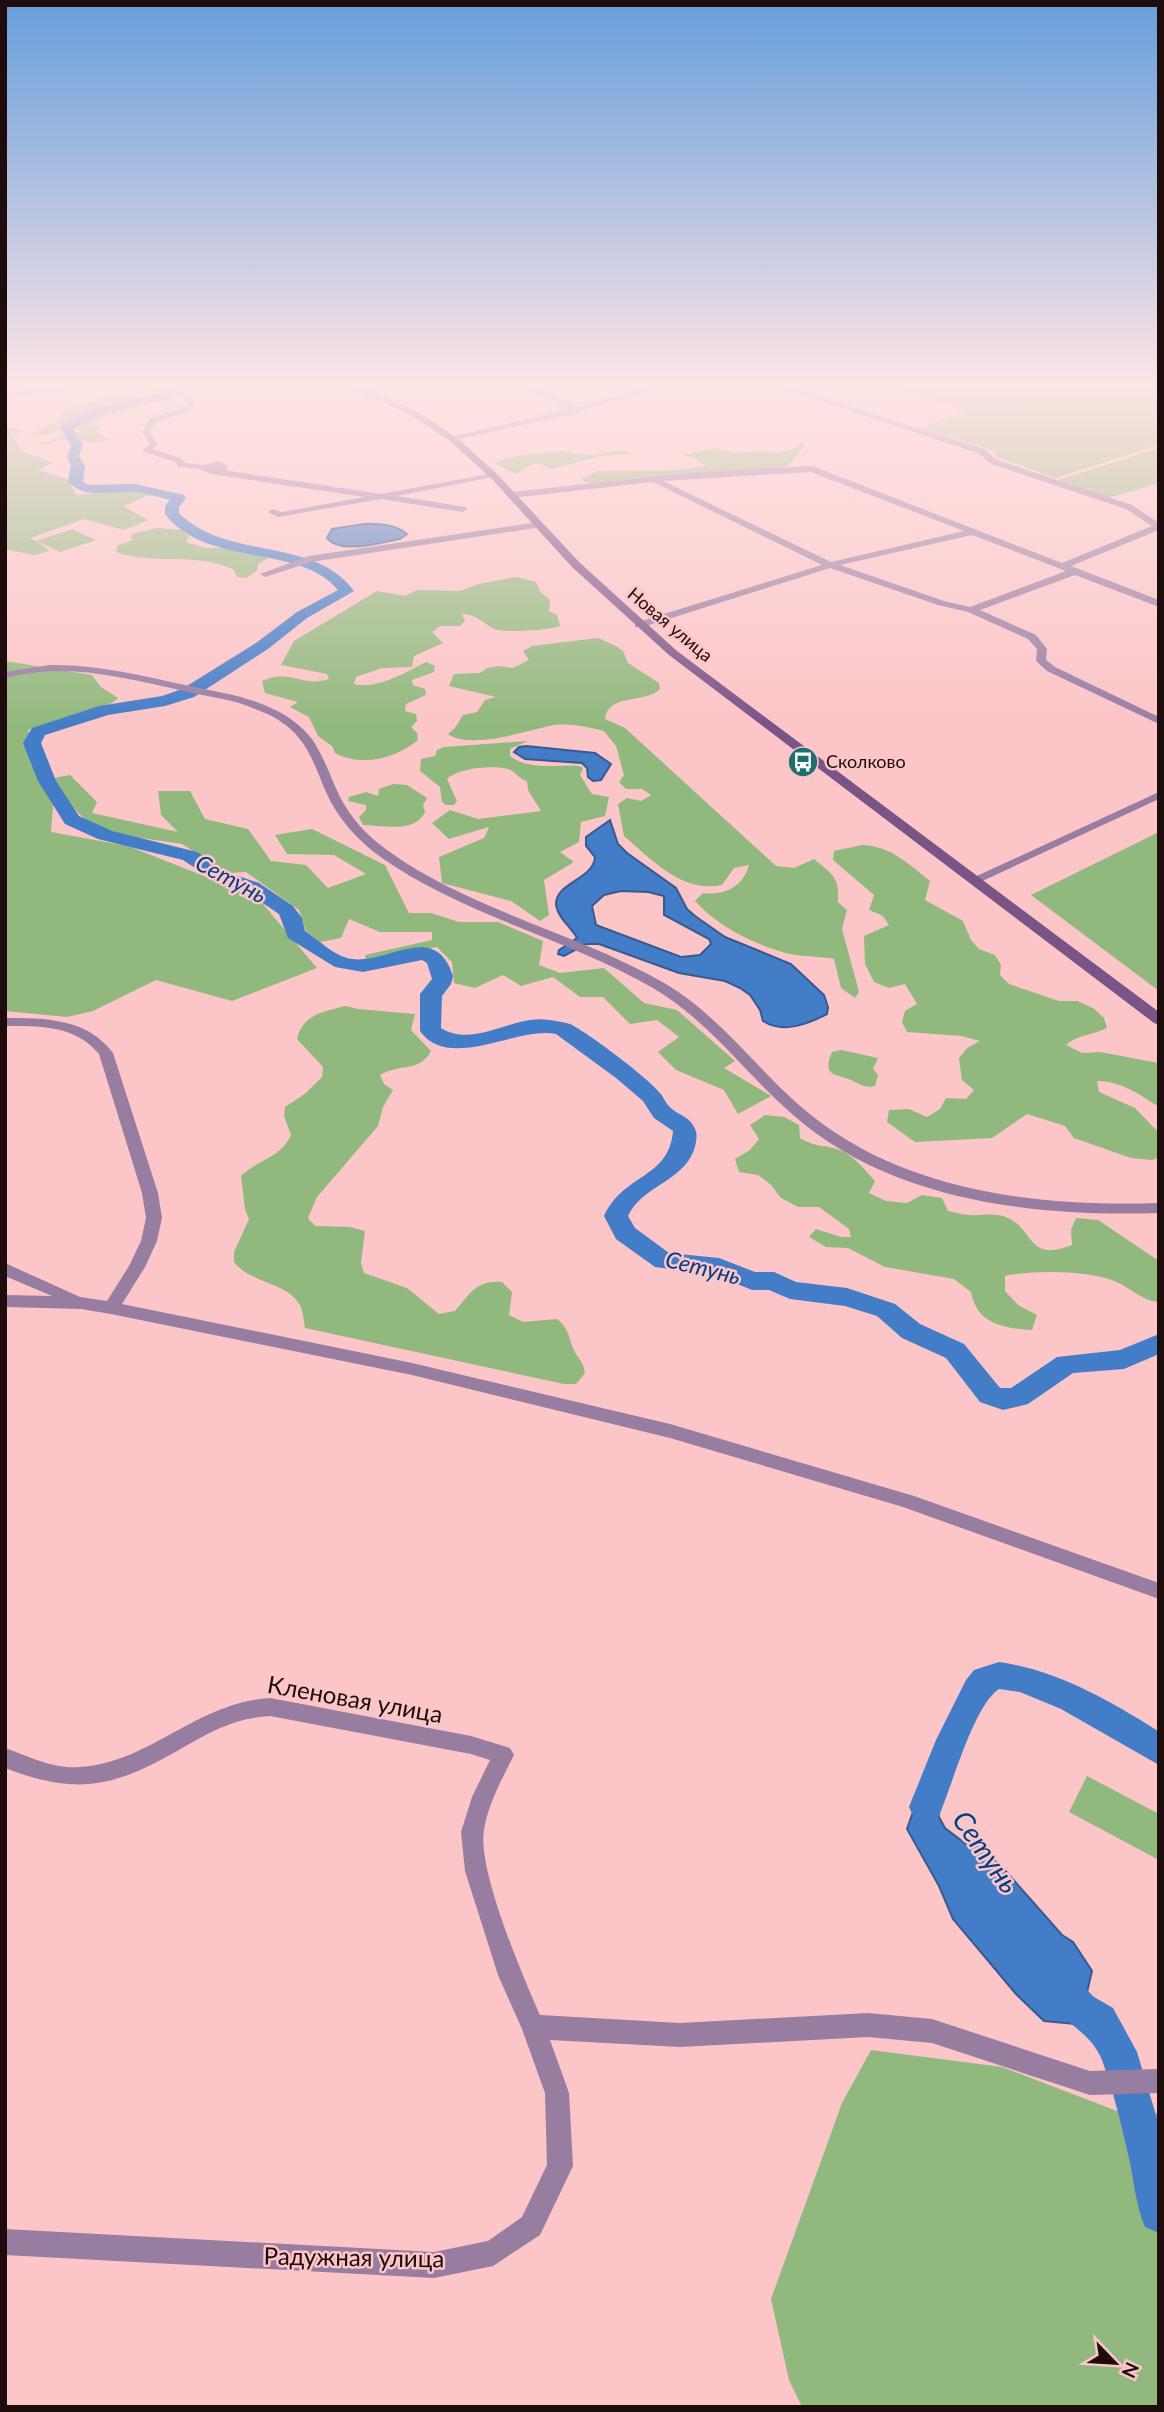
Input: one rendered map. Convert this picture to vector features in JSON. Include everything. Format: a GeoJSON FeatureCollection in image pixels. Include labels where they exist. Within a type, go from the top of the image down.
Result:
{"type":"FeatureCollection","features":[{"type":"Feature","properties":{"kind":"street"},"geometry":{"type":"LineString","coordinates":[[272,512],[281,515],[355,501]]}},
{"type":"Feature","properties":{"kind":"street"},"geometry":{"type":"LineString","coordinates":[[408,501],[463,509]]}},
{"type":"Feature","properties":{"kind":"street","name":"Новая улица"},"geometry":{"type":"LineString","coordinates":[[516,501],[639,625],[720,690],[1159,1020]]}},
{"type":"Feature","properties":{"kind":"street"},"geometry":{"type":"LineString","coordinates":[[697,501],[830,565],[941,603],[971,610],[1031,637],[1042,649],[1041,660],[1051,669],[1159,721]]}},
{"type":"Feature","properties":{"kind":"street"},"geometry":{"type":"LineString","coordinates":[[894,501],[1159,604]]}},
{"type":"Feature","properties":{"kind":"street"},"geometry":{"type":"LineString","coordinates":[[1110,501],[1129,507],[1158,527]]}},
{"type":"Feature","properties":{"kind":"street"},"geometry":{"type":"LineString","coordinates":[[265,574],[281,566],[309,559],[539,526]]}},
{"type":"Feature","properties":{"kind":"street"},"geometry":{"type":"LineString","coordinates":[[1061,567],[1158,527]]}},
{"type":"Feature","properties":{"kind":"street"},"geometry":{"type":"LineString","coordinates":[[639,625],[830,565],[972,532]]}},
{"type":"Feature","properties":{"kind":"street"},"geometry":{"type":"LineString","coordinates":[[971,610],[1073,572]]}},
{"type":"Feature","properties":{"kind":"street"},"geometry":{"type":"LineString","coordinates":[[5,675],[25,670],[68,668],[253,703],[297,729],[313,751],[338,804],[364,837],[383,853],[447,893],[589,951],[678,997],[707,1019],[766,1083],[827,1133],[884,1164],[982,1196],[1035,1206],[1086,1210],[1159,1208]]}},
{"type":"Feature","properties":{"kind":"street"},"geometry":{"type":"LineString","coordinates":[[974,880],[1159,795]]}},
{"type":"Feature","properties":{"kind":"street"},"geometry":{"type":"LineString","coordinates":[[5,1022],[67,1027],[91,1037],[106,1053],[150,1193],[154,1218],[149,1241],[137,1267],[110,1308]]}},
{"type":"Feature","properties":{"kind":"street"},"geometry":{"type":"LineString","coordinates":[[5,1269],[82,1303]]}},
{"type":"Feature","properties":{"kind":"street"},"geometry":{"type":"LineString","coordinates":[[5,1301],[82,1303],[110,1308],[412,1369],[670,1431],[907,1501],[1159,1591]]}},
{"type":"Feature","properties":{"kind":"street","name":"Кленовая улица"},"geometry":{"type":"LineString","coordinates":[[5,1757],[49,1774],[102,1776],[149,1757],[240,1710],[270,1707],[471,1745],[503,1755]]}},
{"type":"Feature","properties":{"kind":"street","name":"Радужная улица"},"geometry":{"type":"LineString","coordinates":[[5,2242],[434,2265],[493,2253],[531,2226],[560,2166],[557,2093],[533,2027],[510,1975],[476,1871],[472,1832],[483,1797],[503,1755]]}},
{"type":"Feature","properties":{"kind":"street"},"geometry":{"type":"LineString","coordinates":[[533,2027],[680,2035],[868,2025],[932,2031],[1090,2083],[1159,2081]]}},
{"type":"Feature","properties":{"kind":"green space"},"geometry":{"type":"Polygon","coordinates":[[[5,501],[136,501],[123,506],[148,520],[124,530],[84,519],[30,538],[50,551],[34,555],[5,549],[5,501]]]}},
{"type":"Feature","properties":{"kind":"green space"},"geometry":{"type":"Polygon","coordinates":[[[157,528],[182,530],[189,536],[186,542],[206,548],[235,548],[269,558],[258,564],[257,571],[246,578],[237,577],[234,570],[220,564],[205,561],[146,558],[116,552],[118,545],[133,540],[130,537],[132,534],[157,528]]]}},
{"type":"Feature","properties":{"kind":"green space"},"geometry":{"type":"Polygon","coordinates":[[[72,529],[96,540],[60,552],[36,541],[72,529]]]}},
{"type":"Feature","properties":{"kind":"green space"},"geometry":{"type":"Polygon","coordinates":[[[516,577],[536,582],[540,592],[550,600],[549,611],[557,615],[560,626],[505,631],[462,614],[465,621],[460,626],[440,626],[432,632],[443,643],[414,656],[412,667],[382,668],[356,677],[354,684],[372,684],[391,679],[426,662],[435,666],[434,672],[412,680],[413,685],[425,689],[426,695],[406,704],[405,711],[416,714],[417,721],[411,727],[417,733],[418,740],[399,752],[367,760],[356,760],[335,753],[332,746],[318,736],[309,717],[290,707],[298,702],[265,693],[262,681],[280,676],[312,681],[329,679],[327,674],[281,665],[294,641],[377,591],[405,596],[417,590],[460,591],[479,584],[516,577]]]}},
{"type":"Feature","properties":{"kind":"green space"},"geometry":{"type":"Polygon","coordinates":[[[598,638],[623,651],[628,663],[659,683],[660,689],[653,694],[613,705],[605,719],[625,728],[776,866],[794,868],[814,859],[834,877],[838,887],[838,902],[847,910],[842,929],[859,992],[855,998],[841,988],[834,959],[790,954],[764,946],[726,927],[695,901],[703,893],[718,893],[732,888],[742,879],[749,865],[734,868],[722,885],[694,884],[668,873],[624,836],[618,804],[627,798],[641,801],[651,795],[642,789],[626,789],[619,782],[624,775],[616,746],[604,731],[563,725],[483,740],[458,738],[448,734],[463,715],[477,712],[485,700],[496,697],[449,686],[454,674],[480,673],[487,668],[499,666],[513,668],[529,660],[523,651],[532,646],[598,638]]]}},
{"type":"Feature","properties":{"kind":"green space"},"geometry":{"type":"Polygon","coordinates":[[[5,661],[92,675],[101,687],[118,698],[112,703],[28,730],[53,806],[51,832],[128,846],[257,897],[317,968],[232,1001],[156,980],[93,1011],[67,1017],[5,1011],[5,661]]]}},
{"type":"Feature","properties":{"kind":"green space"},"geometry":{"type":"Polygon","coordinates":[[[528,741],[510,749],[510,756],[534,765],[579,766],[583,768],[580,775],[592,794],[609,797],[605,816],[581,822],[579,842],[560,852],[574,862],[544,880],[549,915],[540,921],[511,901],[442,883],[439,857],[484,838],[489,827],[449,839],[432,823],[450,810],[478,819],[541,811],[528,790],[527,781],[511,770],[502,768],[476,768],[459,772],[447,779],[457,801],[454,805],[446,805],[442,802],[440,787],[420,771],[421,759],[435,756],[437,750],[444,747],[528,741]]]}},
{"type":"Feature","properties":{"kind":"green space"},"geometry":{"type":"Polygon","coordinates":[[[70,775],[97,802],[92,813],[178,832],[161,815],[158,791],[190,791],[205,819],[248,829],[271,861],[306,865],[328,888],[366,874],[334,855],[287,854],[275,835],[312,829],[385,865],[409,913],[431,913],[459,922],[498,922],[543,941],[539,965],[560,973],[604,968],[644,1003],[677,1010],[735,1061],[724,1068],[771,1096],[738,1114],[724,1090],[676,1070],[658,1052],[679,1037],[657,1020],[630,1024],[603,997],[580,997],[553,977],[521,986],[503,975],[475,988],[454,983],[452,962],[437,947],[367,962],[365,955],[432,940],[432,932],[380,932],[349,919],[341,938],[320,942],[306,931],[299,910],[246,872],[228,873],[182,844],[121,835],[90,824],[65,800],[54,778],[70,775]]]}},
{"type":"Feature","properties":{"kind":"green space"},"geometry":{"type":"Polygon","coordinates":[[[393,784],[407,785],[427,798],[423,805],[425,812],[420,819],[398,827],[363,825],[359,817],[366,810],[366,805],[348,801],[349,797],[366,792],[378,796],[379,789],[393,784]]]}},
{"type":"Feature","properties":{"kind":"green space"},"geometry":{"type":"Polygon","coordinates":[[[1159,832],[1159,991],[1031,895],[1159,832]]]}},
{"type":"Feature","properties":{"kind":"green space"},"geometry":{"type":"Polygon","coordinates":[[[862,845],[890,852],[930,881],[925,900],[963,921],[971,940],[979,949],[995,955],[1001,965],[1000,975],[1009,984],[1059,1001],[1077,1001],[1093,1008],[1104,1018],[1107,1028],[1066,1045],[1082,1053],[1100,1052],[1159,1063],[1159,1107],[1122,1086],[1097,1081],[1099,1092],[1135,1108],[1159,1133],[1159,1157],[1152,1160],[1131,1158],[1074,1138],[1065,1126],[1027,1114],[992,1138],[915,1142],[887,1122],[889,1110],[909,1109],[927,1117],[940,1109],[946,1098],[966,1099],[974,1090],[962,1080],[959,1058],[967,1048],[980,1041],[962,1036],[907,1032],[902,1022],[905,1011],[917,1004],[905,984],[889,988],[874,982],[865,964],[864,936],[889,925],[883,916],[869,910],[874,895],[833,860],[834,851],[862,845]]]}},
{"type":"Feature","properties":{"kind":"green space"},"geometry":{"type":"Polygon","coordinates":[[[346,1006],[415,1014],[411,1030],[431,1051],[427,1058],[415,1065],[380,1075],[384,1084],[393,1090],[383,1107],[378,1126],[317,1197],[308,1218],[315,1226],[350,1227],[365,1231],[361,1263],[364,1273],[407,1288],[439,1314],[455,1311],[470,1293],[480,1286],[502,1282],[512,1292],[509,1315],[523,1322],[557,1319],[564,1326],[584,1368],[585,1373],[576,1384],[564,1384],[305,1328],[301,1307],[294,1297],[250,1275],[234,1262],[234,1252],[249,1219],[245,1209],[241,1176],[275,1154],[286,1143],[291,1135],[284,1116],[285,1107],[306,1093],[322,1077],[323,1067],[297,1039],[300,1031],[315,1015],[346,1006]]]}},
{"type":"Feature","properties":{"kind":"green space"},"geometry":{"type":"Polygon","coordinates":[[[841,1050],[878,1058],[873,1069],[878,1075],[875,1086],[864,1086],[829,1070],[832,1052],[841,1050]]]}},
{"type":"Feature","properties":{"kind":"green space"},"geometry":{"type":"Polygon","coordinates":[[[765,1115],[784,1117],[799,1125],[800,1138],[848,1154],[875,1181],[869,1193],[886,1201],[907,1203],[922,1195],[942,1198],[948,1211],[967,1215],[1003,1216],[1023,1229],[1039,1247],[1047,1250],[1072,1245],[1071,1230],[1076,1218],[1098,1220],[1159,1261],[1159,1302],[1147,1299],[1103,1277],[1060,1272],[1016,1274],[1005,1276],[1005,1291],[1018,1305],[1037,1315],[1032,1330],[1011,1328],[985,1318],[974,1303],[971,1292],[954,1279],[885,1267],[848,1248],[826,1247],[809,1237],[816,1229],[841,1237],[851,1237],[849,1229],[819,1207],[798,1207],[781,1198],[771,1185],[758,1175],[739,1172],[735,1159],[750,1150],[759,1139],[750,1125],[765,1115]]]}},
{"type":"Feature","properties":{"kind":"green space"},"geometry":{"type":"Polygon","coordinates":[[[1087,1776],[1159,1814],[1159,1860],[1069,1812],[1087,1776]]]}},
{"type":"Feature","properties":{"kind":"green space"},"geometry":{"type":"Polygon","coordinates":[[[871,2050],[1002,2067],[1130,2116],[1159,2113],[1159,2407],[802,2407],[789,2380],[771,2299],[842,2103],[871,2050]]]}},
{"type":"Feature","properties":{"kind":"water"},"geometry":{"type":"Polygon","coordinates":[[[364,524],[387,525],[407,534],[400,539],[351,547],[333,543],[327,538],[332,529],[364,524]]]}},
{"type":"Feature","properties":{"kind":"water"},"geometry":{"type":"Polygon","coordinates":[[[519,747],[595,753],[611,764],[601,780],[593,781],[588,777],[587,768],[582,763],[525,759],[514,752],[519,747]]]}},
{"type":"Feature","properties":{"kind":"water"},"geometry":{"type":"Polygon","coordinates":[[[610,820],[618,844],[676,888],[687,909],[725,937],[791,964],[824,995],[827,1014],[804,1024],[779,1027],[763,1021],[760,1010],[750,995],[725,981],[679,973],[599,944],[586,944],[564,956],[558,954],[559,950],[577,938],[562,918],[556,904],[562,891],[593,865],[595,857],[586,846],[586,837],[610,820]],[[621,891],[604,895],[592,906],[596,925],[681,957],[700,955],[711,944],[709,939],[664,915],[664,896],[648,892],[621,891]]]}},
{"type":"Feature","properties":{"kind":"water"},"geometry":{"type":"Polygon","coordinates":[[[928,1770],[946,1783],[938,1805],[939,1817],[945,1828],[966,1844],[979,1847],[1003,1868],[1062,1935],[1073,1942],[1092,1971],[1084,2005],[1075,2024],[1044,2021],[1016,1994],[953,1919],[939,1886],[907,1829],[928,1770]]]}},
{"type":"Feature","properties":{"kind":"waterway","name":"Сетунь"},"geometry":{"type":"LineString","coordinates":[[177,501],[172,506],[172,514],[198,535],[323,571],[338,580],[347,591],[302,615],[262,646],[188,693],[165,701],[105,710],[38,732],[32,743],[47,781],[72,820],[105,835],[190,856],[222,877],[252,887],[286,910],[292,918],[295,934],[342,963],[363,965],[403,955],[427,954],[436,960],[443,976],[441,984],[431,994],[431,1031],[445,1040],[477,1040],[529,1027],[563,1029],[624,1073],[651,1096],[662,1113],[680,1123],[685,1131],[684,1147],[677,1160],[631,1194],[616,1216],[625,1233],[664,1261],[719,1267],[752,1281],[774,1281],[790,1290],[847,1297],[886,1310],[911,1331],[955,1351],[990,1395],[1003,1400],[1018,1397],[1067,1364],[1124,1359],[1159,1343]]}},
{"type":"Feature","properties":{"kind":"waterway","name":"Сетунь"},"geometry":{"type":"LineString","coordinates":[[926,1807],[969,1703],[985,1680],[999,1676],[1020,1679],[1073,1699],[1126,1728],[1159,1751]]}},
{"type":"Feature","properties":{"kind":"waterway","name":"Сетунь"},"geometry":{"type":"LineString","coordinates":[[1059,1988],[1081,2010],[1100,2021],[1118,2052],[1148,2154],[1159,2213]]}},
{"type":"Feature","properties":{"kind":"place","name":"Сколково"},"geometry":{"type":"Point","coordinates":[803,762]}}]}
